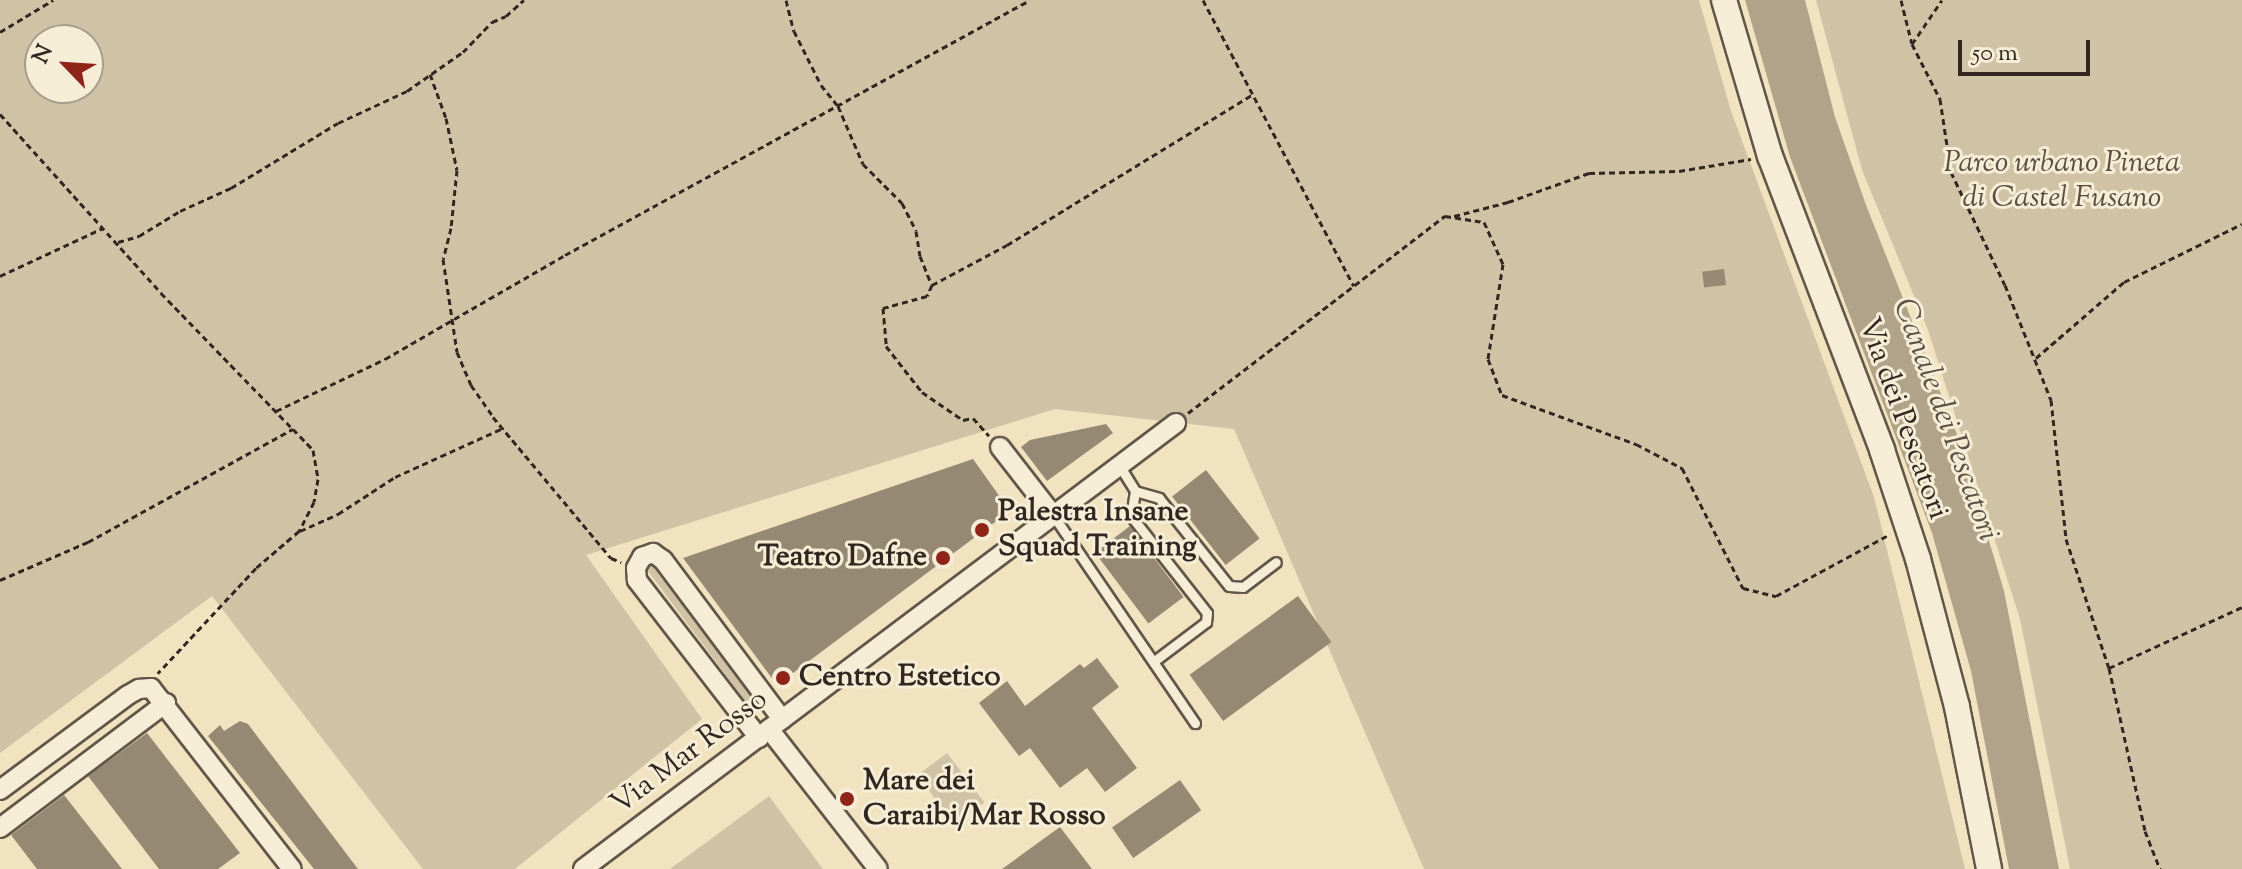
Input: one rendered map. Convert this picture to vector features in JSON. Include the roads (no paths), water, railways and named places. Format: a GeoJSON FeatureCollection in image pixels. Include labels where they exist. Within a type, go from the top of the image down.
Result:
{"type":"FeatureCollection","features":[{"type":"Feature","properties":{"kind":"street","name":"Via dei Pescatori"},"geometry":{"type":"LineString","coordinates":[[1724,0],[1770,156],[1907,524],[1947,664],[1989,869]]}},
{"type":"Feature","properties":{"kind":"street","name":"Via Mar Rosso"},"geometry":{"type":"LineString","coordinates":[[583,869],[1176,423]]}},
{"type":"Feature","properties":{"kind":"street"},"geometry":{"type":"LineString","coordinates":[[1000,447],[1053,515]]}},
{"type":"Feature","properties":{"kind":"street"},"geometry":{"type":"LineString","coordinates":[[770,729],[663,560],[648,555],[636,568],[637,580],[770,729],[878,869]]}},
{"type":"Feature","properties":{"kind":"street"},"geometry":{"type":"LineString","coordinates":[[0,790],[128,695],[146,687],[156,691],[166,703],[292,869]]}},
{"type":"Feature","properties":{"kind":"street"},"geometry":{"type":"LineString","coordinates":[[0,828],[166,703]]}},
{"type":"Feature","properties":{"kind":"lane"},"geometry":{"type":"LineString","coordinates":[[1119,465],[1135,491],[1131,516],[1207,613],[1206,622],[1153,662]]}},
{"type":"Feature","properties":{"kind":"lane"},"geometry":{"type":"LineString","coordinates":[[1135,491],[1159,498],[1229,586],[1243,587],[1276,562]]}},
{"type":"Feature","properties":{"kind":"lane"},"geometry":{"type":"LineString","coordinates":[[1053,515],[1195,723]]}},
{"type":"Feature","properties":{"kind":"water","name":"Canale dei Pescatori"},"geometry":{"type":"Polygon","coordinates":[[[1745,0],[1805,0],[1835,117],[1866,205],[1958,437],[2004,591],[2059,869],[2009,869],[1971,671],[1932,533],[1790,157],[1745,0]]]}},
{"type":"Feature","properties":{"kind":"place","name":"Palestra Insane Squad Training"},"geometry":{"type":"Point","coordinates":[982,530]}},
{"type":"Feature","properties":{"kind":"place","name":"Teatro Dafne"},"geometry":{"type":"Point","coordinates":[943,558]}},
{"type":"Feature","properties":{"kind":"place","name":"Centro Estetico"},"geometry":{"type":"Point","coordinates":[783,678]}},
{"type":"Feature","properties":{"kind":"place","name":"Mare dei Caraibi/Mar Rosso"},"geometry":{"type":"Point","coordinates":[847,799]}},
{"type":"Feature","properties":{"kind":"park label","name":"Parco urbano Pineta di Castel Fusano"},"geometry":{"type":"Point","coordinates":[2062,181]}}]}
